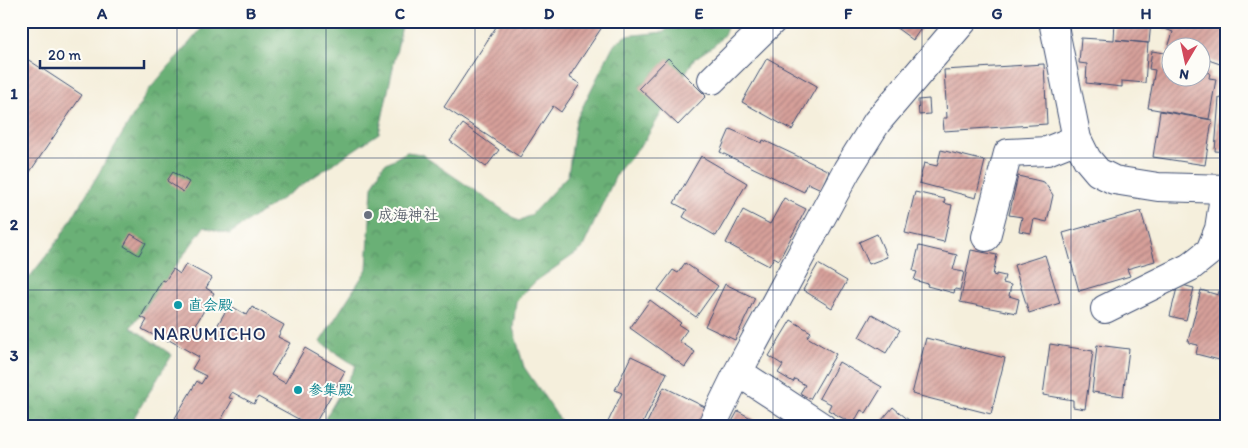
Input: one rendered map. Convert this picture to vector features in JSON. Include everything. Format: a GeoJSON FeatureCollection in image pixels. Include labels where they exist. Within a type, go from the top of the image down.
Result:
{"type":"FeatureCollection","features":[{"type":"Feature","properties":{"kind":"street"},"geometry":{"type":"LineString","coordinates":[[712,80],[772,21]]}},
{"type":"Feature","properties":{"kind":"street"},"geometry":{"type":"LineString","coordinates":[[710,427],[847,170],[878,122],[963,21]]}},
{"type":"Feature","properties":{"kind":"street"},"geometry":{"type":"LineString","coordinates":[[1053,21],[1077,139],[1087,159],[1098,172],[1114,180],[1158,187],[1224,190],[1219,229],[1210,251],[1190,267],[1105,309]]}},
{"type":"Feature","properties":{"kind":"street"},"geometry":{"type":"LineString","coordinates":[[986,237],[1008,153],[1047,151],[1077,139]]}},
{"type":"Feature","properties":{"kind":"street"},"geometry":{"type":"LineString","coordinates":[[738,372],[822,427]]}},
{"type":"Feature","properties":{"kind":"green space"},"geometry":{"type":"Polygon","coordinates":[[[208,21],[403,21],[379,133],[229,234],[204,227],[131,327],[172,355],[128,427],[21,427],[21,288],[60,238],[148,91],[208,21]]]}},
{"type":"Feature","properties":{"kind":"green space"},"geometry":{"type":"Polygon","coordinates":[[[675,21],[729,21],[725,33],[716,44],[694,59],[645,140],[617,173],[582,249],[536,281],[516,301],[513,328],[524,367],[565,427],[320,427],[356,366],[320,342],[367,269],[372,187],[383,165],[407,152],[421,154],[519,221],[531,215],[568,175],[576,120],[613,46],[625,36],[664,32],[675,21]]]}},
{"type":"Feature","properties":{"kind":"building"},"geometry":{"type":"Polygon","coordinates":[[[500,21],[606,21],[569,77],[580,84],[561,112],[553,106],[520,157],[444,107],[500,21]]]}},
{"type":"Feature","properties":{"kind":"building"},"geometry":{"type":"Polygon","coordinates":[[[887,21],[926,21],[913,40],[887,21]]]}},
{"type":"Feature","properties":{"kind":"building"},"geometry":{"type":"Polygon","coordinates":[[[1115,21],[1151,22],[1149,43],[1116,40],[1148,43],[1145,83],[1122,81],[1122,87],[1086,83],[1087,64],[1079,63],[1081,38],[1114,40],[1115,21]]]}},
{"type":"Feature","properties":{"kind":"building"},"geometry":{"type":"Polygon","coordinates":[[[1165,21],[1208,21],[1227,28],[1227,44],[1220,64],[1210,60],[1210,38],[1171,38],[1173,32],[1163,28],[1165,21]]]}},
{"type":"Feature","properties":{"kind":"building"},"geometry":{"type":"Polygon","coordinates":[[[1152,51],[1160,52],[1160,88],[1210,88],[1210,78],[1216,79],[1209,119],[1148,108],[1155,70],[1149,69],[1152,51]]]}},
{"type":"Feature","properties":{"kind":"building"},"geometry":{"type":"Polygon","coordinates":[[[21,55],[82,95],[21,185],[21,55]]]}},
{"type":"Feature","properties":{"kind":"building"},"geometry":{"type":"Polygon","coordinates":[[[668,58],[706,96],[678,125],[639,88],[668,58]]]}},
{"type":"Feature","properties":{"kind":"building"},"geometry":{"type":"Polygon","coordinates":[[[767,58],[817,86],[792,130],[742,102],[767,58]]]}},
{"type":"Feature","properties":{"kind":"building"},"geometry":{"type":"Polygon","coordinates":[[[1044,64],[1047,124],[944,131],[943,118],[947,118],[944,70],[1044,64]]]}},
{"type":"Feature","properties":{"kind":"building"},"geometry":{"type":"Polygon","coordinates":[[[1219,98],[1227,99],[1227,152],[1215,151],[1219,98]]]}},
{"type":"Feature","properties":{"kind":"building"},"geometry":{"type":"Polygon","coordinates":[[[929,99],[930,114],[919,115],[918,100],[929,99]]]}},
{"type":"Feature","properties":{"kind":"building"},"geometry":{"type":"Polygon","coordinates":[[[1160,111],[1212,120],[1205,165],[1153,157],[1160,111]]]}},
{"type":"Feature","properties":{"kind":"building"},"geometry":{"type":"Polygon","coordinates":[[[463,124],[499,150],[486,167],[450,141],[463,124]]]}},
{"type":"Feature","properties":{"kind":"building"},"geometry":{"type":"Polygon","coordinates":[[[730,129],[762,143],[763,140],[829,171],[821,189],[808,183],[804,192],[720,152],[730,129]]]}},
{"type":"Feature","properties":{"kind":"building"},"geometry":{"type":"Polygon","coordinates":[[[941,150],[985,161],[976,198],[919,183],[924,163],[937,166],[941,150]]]}},
{"type":"Feature","properties":{"kind":"building"},"geometry":{"type":"Polygon","coordinates":[[[701,156],[747,183],[716,236],[683,217],[687,210],[674,203],[701,156]]]}},
{"type":"Feature","properties":{"kind":"building"},"geometry":{"type":"Polygon","coordinates":[[[173,172],[189,182],[183,192],[167,181],[173,172]]]}},
{"type":"Feature","properties":{"kind":"building"},"geometry":{"type":"Polygon","coordinates":[[[1018,176],[1044,182],[1053,195],[1047,222],[1034,219],[1031,233],[1019,231],[1022,217],[1009,215],[1018,176]]]}},
{"type":"Feature","properties":{"kind":"building"},"geometry":{"type":"Polygon","coordinates":[[[915,192],[945,199],[944,203],[952,205],[944,242],[905,233],[915,192]]]}},
{"type":"Feature","properties":{"kind":"building"},"geometry":{"type":"Polygon","coordinates":[[[784,198],[806,209],[779,260],[774,257],[769,266],[726,243],[743,210],[770,224],[784,198]]]}},
{"type":"Feature","properties":{"kind":"building"},"geometry":{"type":"Polygon","coordinates":[[[1141,211],[1155,261],[1127,269],[1130,276],[1079,291],[1063,233],[1141,211]]]}},
{"type":"Feature","properties":{"kind":"building"},"geometry":{"type":"Polygon","coordinates":[[[131,234],[146,243],[139,255],[124,246],[131,234]]]}},
{"type":"Feature","properties":{"kind":"building"},"geometry":{"type":"Polygon","coordinates":[[[877,234],[887,257],[869,264],[859,242],[877,234]]]}},
{"type":"Feature","properties":{"kind":"building"},"geometry":{"type":"Polygon","coordinates":[[[919,246],[957,255],[953,270],[964,272],[960,290],[955,289],[954,293],[927,286],[928,284],[914,280],[917,272],[913,271],[919,246]]]}},
{"type":"Feature","properties":{"kind":"building"},"geometry":{"type":"Polygon","coordinates":[[[971,250],[997,255],[993,275],[1005,276],[1003,283],[1011,285],[1009,296],[1019,299],[1016,313],[960,302],[971,250]]]}},
{"type":"Feature","properties":{"kind":"building"},"geometry":{"type":"Polygon","coordinates":[[[1045,255],[1060,303],[1029,313],[1014,265],[1045,255]]]}},
{"type":"Feature","properties":{"kind":"building"},"geometry":{"type":"Polygon","coordinates":[[[685,263],[718,286],[696,317],[658,290],[673,270],[678,273],[685,263]]]}},
{"type":"Feature","properties":{"kind":"building"},"geometry":{"type":"Polygon","coordinates":[[[186,264],[212,278],[206,288],[214,293],[195,326],[212,335],[229,305],[247,315],[252,307],[284,325],[278,337],[290,343],[271,375],[285,383],[305,348],[345,371],[313,427],[258,397],[254,404],[232,392],[229,398],[233,399],[217,427],[170,427],[172,424],[177,426],[180,421],[175,418],[197,381],[201,384],[206,376],[192,369],[199,357],[169,340],[156,334],[155,336],[142,329],[147,320],[141,317],[162,280],[165,281],[173,269],[180,274],[186,264]]]}},
{"type":"Feature","properties":{"kind":"building"},"geometry":{"type":"Polygon","coordinates":[[[818,264],[847,281],[832,308],[803,290],[818,264]]]}},
{"type":"Feature","properties":{"kind":"building"},"geometry":{"type":"Polygon","coordinates":[[[725,284],[755,298],[735,340],[705,326],[725,284]]]}},
{"type":"Feature","properties":{"kind":"building"},"geometry":{"type":"Polygon","coordinates":[[[1178,284],[1194,288],[1186,320],[1170,316],[1178,284]]]}},
{"type":"Feature","properties":{"kind":"building"},"geometry":{"type":"Polygon","coordinates":[[[1201,290],[1218,295],[1219,291],[1227,293],[1227,362],[1196,354],[1198,345],[1188,341],[1201,290]]]}},
{"type":"Feature","properties":{"kind":"building"},"geometry":{"type":"Polygon","coordinates":[[[650,300],[681,323],[679,325],[687,330],[679,341],[695,352],[685,367],[630,328],[650,300]]]}},
{"type":"Feature","properties":{"kind":"building"},"geometry":{"type":"Polygon","coordinates":[[[872,314],[900,330],[886,353],[859,337],[872,314]]]}},
{"type":"Feature","properties":{"kind":"building"},"geometry":{"type":"Polygon","coordinates":[[[791,320],[811,332],[807,337],[836,354],[810,399],[800,393],[805,385],[795,379],[793,382],[778,373],[783,365],[769,356],[791,320]]]}},
{"type":"Feature","properties":{"kind":"building"},"geometry":{"type":"Polygon","coordinates":[[[926,338],[1005,358],[991,414],[912,394],[926,338]]]}},
{"type":"Feature","properties":{"kind":"building"},"geometry":{"type":"Polygon","coordinates":[[[1050,344],[1093,351],[1085,409],[1073,407],[1073,400],[1043,395],[1050,344]]]}},
{"type":"Feature","properties":{"kind":"building"},"geometry":{"type":"Polygon","coordinates":[[[1097,345],[1129,349],[1123,396],[1092,392],[1097,345]]]}},
{"type":"Feature","properties":{"kind":"building"},"geometry":{"type":"Polygon","coordinates":[[[631,356],[667,373],[641,427],[612,427],[607,424],[622,393],[615,390],[631,356]]]}},
{"type":"Feature","properties":{"kind":"building"},"geometry":{"type":"Polygon","coordinates":[[[839,362],[882,387],[866,413],[861,410],[853,424],[828,410],[831,404],[819,398],[839,362]]]}},
{"type":"Feature","properties":{"kind":"building"},"geometry":{"type":"Polygon","coordinates":[[[664,387],[707,408],[698,427],[645,427],[664,387]]]}},
{"type":"Feature","properties":{"kind":"building"},"geometry":{"type":"Polygon","coordinates":[[[893,407],[917,427],[876,427],[893,407]]]}},
{"type":"Feature","properties":{"kind":"building"},"geometry":{"type":"Polygon","coordinates":[[[738,411],[762,424],[761,427],[729,427],[738,411]]]}},
{"type":"Feature","properties":{"kind":"place","name":"成海神社"},"geometry":{"type":"Point","coordinates":[368,215]}},
{"type":"Feature","properties":{"kind":"place","name":"直会殿"},"geometry":{"type":"Point","coordinates":[178,305]}},
{"type":"Feature","properties":{"kind":"place","name":"参集殿"},"geometry":{"type":"Point","coordinates":[298,390]}},
{"type":"Feature","properties":{"kind":"district","name":"NARUMICHO"},"geometry":{"type":"Point","coordinates":[210,334]}}]}
